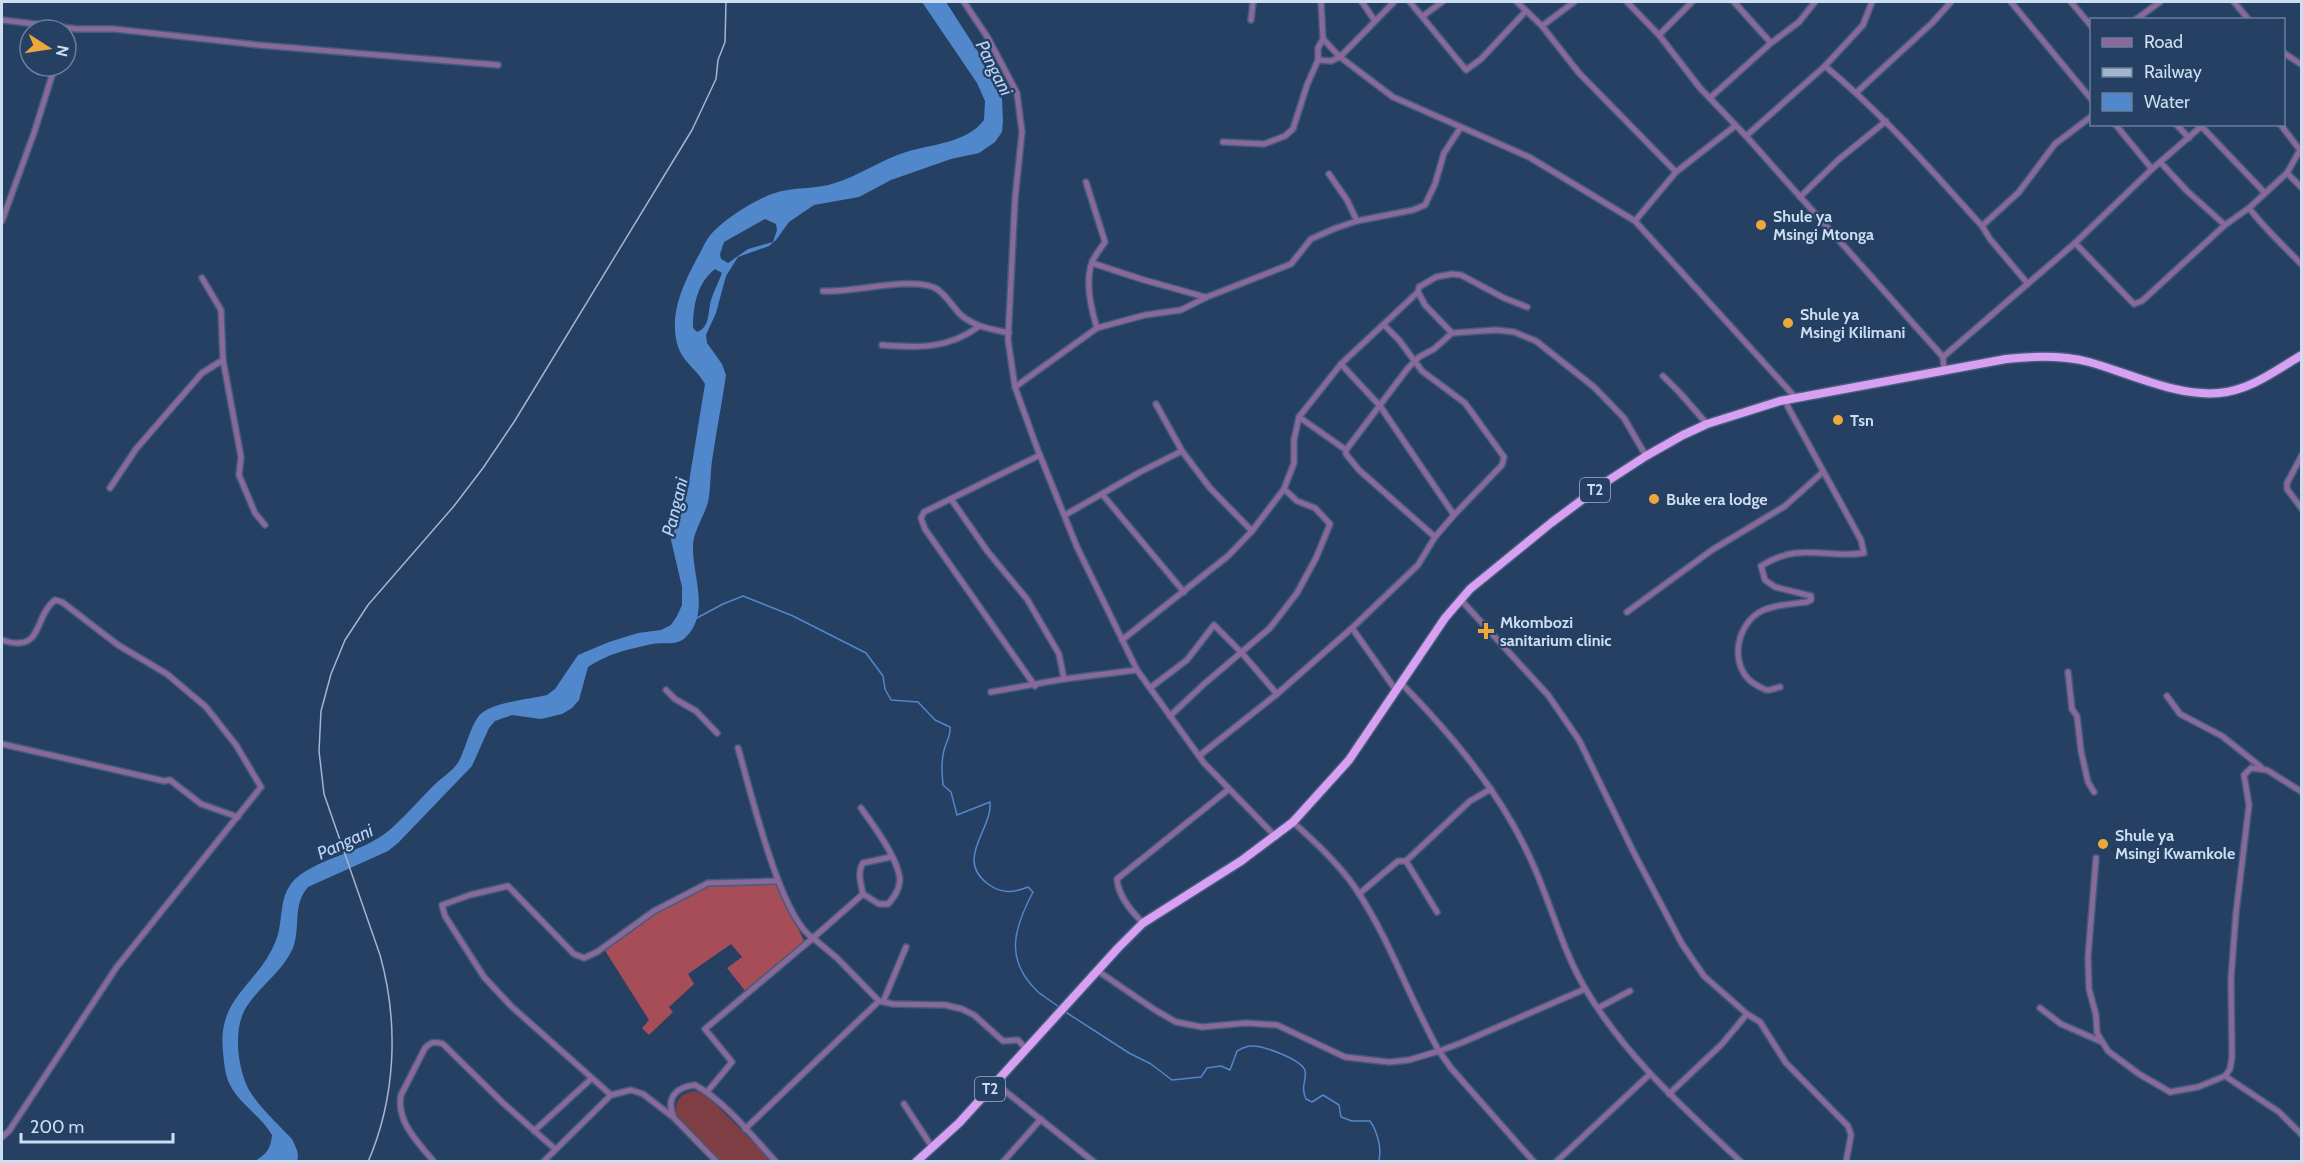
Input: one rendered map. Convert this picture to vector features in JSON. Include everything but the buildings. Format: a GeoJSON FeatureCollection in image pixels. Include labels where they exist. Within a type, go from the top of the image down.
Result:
{"type":"FeatureCollection","features":[{"type":"Feature","properties":{"kind":"highway","name":"T2"},"geometry":{"type":"LineString","coordinates":[[916,1161],[959,1123],[1143,923],[1241,861],[1276,837],[1293,822],[1349,760],[1444,618],[1470,590],[1551,523],[1646,456],[1707,424],[1786,400],[2031,356],[2086,361],[2162,385],[2193,392],[2218,393],[2260,381],[2301,356]]}},
{"type":"Feature","properties":{"kind":"street"},"geometry":{"type":"LineString","coordinates":[[964,2],[988,38],[1017,93],[1022,132],[1015,199],[1009,333],[1016,387],[1040,455],[1065,515],[1137,670],[1199,756],[1276,837]]}},
{"type":"Feature","properties":{"kind":"street"},"geometry":{"type":"LineString","coordinates":[[1251,20],[1253,2]]}},
{"type":"Feature","properties":{"kind":"street"},"geometry":{"type":"LineString","coordinates":[[1223,142],[1264,144],[1285,136],[1293,129],[1307,85],[1318,60],[1318,48],[1323,39],[1321,2]]}},
{"type":"Feature","properties":{"kind":"street"},"geometry":{"type":"LineString","coordinates":[[1362,2],[1375,21]]}},
{"type":"Feature","properties":{"kind":"street"},"geometry":{"type":"LineString","coordinates":[[1318,60],[1331,61],[1340,57],[1394,2]]}},
{"type":"Feature","properties":{"kind":"street"},"geometry":{"type":"LineString","coordinates":[[1410,2],[1466,70],[1487,52],[1526,11]]}},
{"type":"Feature","properties":{"kind":"street"},"geometry":{"type":"LineString","coordinates":[[1423,16],[1442,2]]}},
{"type":"Feature","properties":{"kind":"street"},"geometry":{"type":"LineString","coordinates":[[1517,2],[1542,26],[1580,74],[1676,172]]}},
{"type":"Feature","properties":{"kind":"street"},"geometry":{"type":"LineString","coordinates":[[1542,26],[1574,2]]}},
{"type":"Feature","properties":{"kind":"street"},"geometry":{"type":"LineString","coordinates":[[1627,2],[1659,35],[1700,88],[1711,97],[1943,357],[1944,371]]}},
{"type":"Feature","properties":{"kind":"street"},"geometry":{"type":"LineString","coordinates":[[1734,2],[1771,43]]}},
{"type":"Feature","properties":{"kind":"street"},"geometry":{"type":"LineString","coordinates":[[1711,97],[1771,43],[1799,22],[1815,2]]}},
{"type":"Feature","properties":{"kind":"street"},"geometry":{"type":"LineString","coordinates":[[1746,136],[1825,66],[1863,25],[1872,2]]}},
{"type":"Feature","properties":{"kind":"street"},"geometry":{"type":"LineString","coordinates":[[1857,92],[1932,23],[1951,2]]}},
{"type":"Feature","properties":{"kind":"street"},"geometry":{"type":"LineString","coordinates":[[2011,2],[2090,99]]}},
{"type":"Feature","properties":{"kind":"street"},"geometry":{"type":"LineString","coordinates":[[2071,2],[2090,26]]}},
{"type":"Feature","properties":{"kind":"street"},"geometry":{"type":"LineString","coordinates":[[2138,18],[2160,2]]}},
{"type":"Feature","properties":{"kind":"street"},"geometry":{"type":"LineString","coordinates":[[2234,2],[2247,18]]}},
{"type":"Feature","properties":{"kind":"street"},"geometry":{"type":"LineString","coordinates":[[1659,35],[1688,3]]}},
{"type":"Feature","properties":{"kind":"street"},"geometry":{"type":"LineString","coordinates":[[2,20],[18,22]]}},
{"type":"Feature","properties":{"kind":"street"},"geometry":{"type":"LineString","coordinates":[[78,29],[114,29],[258,45],[498,65]]}},
{"type":"Feature","properties":{"kind":"street"},"geometry":{"type":"LineString","coordinates":[[1323,39],[1340,57],[1393,97],[1529,157],[1635,221],[1796,398]]}},
{"type":"Feature","properties":{"kind":"street"},"geometry":{"type":"LineString","coordinates":[[2285,54],[2301,65]]}},
{"type":"Feature","properties":{"kind":"street"},"geometry":{"type":"LineString","coordinates":[[1825,66],[1857,92],[1886,121],[1982,226],[2028,284]]}},
{"type":"Feature","properties":{"kind":"street"},"geometry":{"type":"LineString","coordinates":[[2,221],[51,78]]}},
{"type":"Feature","properties":{"kind":"street"},"geometry":{"type":"LineString","coordinates":[[1982,226],[2019,192],[2055,144],[2090,117]]}},
{"type":"Feature","properties":{"kind":"street"},"geometry":{"type":"LineString","coordinates":[[1800,197],[1838,160],[1886,121]]}},
{"type":"Feature","properties":{"kind":"street"},"geometry":{"type":"LineString","coordinates":[[1635,221],[1676,172],[1735,126]]}},
{"type":"Feature","properties":{"kind":"street"},"geometry":{"type":"LineString","coordinates":[[2117,126],[2152,169]]}},
{"type":"Feature","properties":{"kind":"street"},"geometry":{"type":"LineString","coordinates":[[2178,126],[2189,138]]}},
{"type":"Feature","properties":{"kind":"street"},"geometry":{"type":"LineString","coordinates":[[1943,357],[2028,284],[2152,169],[2203,126],[2264,192]]}},
{"type":"Feature","properties":{"kind":"street"},"geometry":{"type":"LineString","coordinates":[[2074,243],[2134,304],[2142,301],[2225,225],[2287,173],[2300,150],[2282,126]]}},
{"type":"Feature","properties":{"kind":"street"},"geometry":{"type":"LineString","coordinates":[[1016,387],[1097,328],[1145,315],[1181,310],[1207,297],[1291,264],[1311,239],[1357,221],[1413,210],[1425,205],[1435,184],[1444,153],[1461,127]]}},
{"type":"Feature","properties":{"kind":"street"},"geometry":{"type":"LineString","coordinates":[[2161,162],[2187,191],[2225,225]]}},
{"type":"Feature","properties":{"kind":"street"},"geometry":{"type":"LineString","coordinates":[[2287,173],[2301,188]]}},
{"type":"Feature","properties":{"kind":"street"},"geometry":{"type":"LineString","coordinates":[[1329,174],[1347,200],[1357,221]]}},
{"type":"Feature","properties":{"kind":"street"},"geometry":{"type":"LineString","coordinates":[[1086,182],[1105,242],[1092,262],[1091,308],[1097,328]]}},
{"type":"Feature","properties":{"kind":"street"},"geometry":{"type":"LineString","coordinates":[[2249,207],[2269,233],[2301,266]]}},
{"type":"Feature","properties":{"kind":"street"},"geometry":{"type":"LineString","coordinates":[[1092,262],[1144,280],[1207,297]]}},
{"type":"Feature","properties":{"kind":"street"},"geometry":{"type":"LineString","coordinates":[[1122,640],[1228,556],[1252,531],[1284,489],[1294,463],[1294,441],[1299,417],[1341,364],[1418,292],[1419,287],[1436,277],[1461,275],[1504,298],[1527,307]]}},
{"type":"Feature","properties":{"kind":"street"},"geometry":{"type":"LineString","coordinates":[[202,278],[221,310],[223,360],[241,457],[239,475],[255,513],[265,525]]}},
{"type":"Feature","properties":{"kind":"street"},"geometry":{"type":"LineString","coordinates":[[823,291],[839,292],[912,284],[935,287],[961,315],[978,327],[1009,333]]}},
{"type":"Feature","properties":{"kind":"street"},"geometry":{"type":"LineString","coordinates":[[1418,292],[1425,305],[1452,333]]}},
{"type":"Feature","properties":{"kind":"street"},"geometry":{"type":"LineString","coordinates":[[1199,756],[1277,694],[1352,628],[1418,565],[1435,537],[1502,465],[1504,457],[1465,403],[1422,371],[1399,340],[1384,325]]}},
{"type":"Feature","properties":{"kind":"street"},"geometry":{"type":"LineString","coordinates":[[882,345],[910,348],[941,345],[963,338],[978,327]]}},
{"type":"Feature","properties":{"kind":"street"},"geometry":{"type":"LineString","coordinates":[[1435,537],[1359,470],[1346,454],[1414,361],[1434,349],[1452,333],[1496,330],[1536,340],[1594,387],[1624,418],[1646,456]]}},
{"type":"Feature","properties":{"kind":"street"},"geometry":{"type":"LineString","coordinates":[[110,488],[136,449],[202,373],[223,360]]}},
{"type":"Feature","properties":{"kind":"street"},"geometry":{"type":"LineString","coordinates":[[1341,364],[1380,406],[1454,515]]}},
{"type":"Feature","properties":{"kind":"street"},"geometry":{"type":"LineString","coordinates":[[1663,376],[1707,424]]}},
{"type":"Feature","properties":{"kind":"street"},"geometry":{"type":"LineString","coordinates":[[1780,687],[1766,690],[1748,681],[1740,666],[1738,649],[1741,633],[1748,621],[1760,611],[1807,602],[1811,600],[1811,596],[1775,587],[1765,580],[1761,566],[1785,555],[1803,551],[1864,553],[1861,540],[1786,400]]}},
{"type":"Feature","properties":{"kind":"street"},"geometry":{"type":"LineString","coordinates":[[1156,404],[1162,411],[1182,451],[1210,488],[1252,531]]}},
{"type":"Feature","properties":{"kind":"street"},"geometry":{"type":"LineString","coordinates":[[1299,417],[1347,450]]}},
{"type":"Feature","properties":{"kind":"street"},"geometry":{"type":"LineString","coordinates":[[1065,515],[1182,451]]}},
{"type":"Feature","properties":{"kind":"street"},"geometry":{"type":"LineString","coordinates":[[1035,686],[921,518],[924,512],[1040,455]]}},
{"type":"Feature","properties":{"kind":"street"},"geometry":{"type":"LineString","coordinates":[[2301,455],[2287,489],[2301,509]]}},
{"type":"Feature","properties":{"kind":"street"},"geometry":{"type":"LineString","coordinates":[[1627,612],[1712,550],[1785,506],[1823,472]]}},
{"type":"Feature","properties":{"kind":"street"},"geometry":{"type":"LineString","coordinates":[[1170,716],[1270,628],[1297,593],[1316,558],[1330,524],[1315,508],[1297,501],[1284,489]]}},
{"type":"Feature","properties":{"kind":"street"},"geometry":{"type":"LineString","coordinates":[[1102,494],[1184,592]]}},
{"type":"Feature","properties":{"kind":"street"},"geometry":{"type":"LineString","coordinates":[[951,499],[988,552],[1027,599],[1059,654],[1064,679]]}},
{"type":"Feature","properties":{"kind":"street"},"geometry":{"type":"LineString","coordinates":[[2,640],[21,644],[30,640],[38,630],[50,605],[55,600],[62,602],[118,645],[167,674],[206,707],[236,745],[261,787],[117,968],[9,1131],[2,1137]]}},
{"type":"Feature","properties":{"kind":"street"},"geometry":{"type":"LineString","coordinates":[[1461,600],[1548,695],[1579,740],[1634,853],[1682,944],[1704,976],[1747,1014],[1761,1022],[1786,1063],[1848,1126],[1851,1135],[1846,1161]]}},
{"type":"Feature","properties":{"kind":"street"},"geometry":{"type":"LineString","coordinates":[[1150,688],[1186,660],[1214,625],[1277,694]]}},
{"type":"Feature","properties":{"kind":"street"},"geometry":{"type":"LineString","coordinates":[[1352,628],[1398,685],[1424,708],[1491,789],[1508,815],[1531,860],[1560,936],[1585,989],[1598,1008],[1650,1074],[1741,1161]]}},
{"type":"Feature","properties":{"kind":"street"},"geometry":{"type":"LineString","coordinates":[[991,692],[1035,686],[1064,679],[1137,670]]}},
{"type":"Feature","properties":{"kind":"street"},"geometry":{"type":"LineString","coordinates":[[2068,672],[2072,709],[2077,716],[2081,751],[2088,782],[2094,792]]}},
{"type":"Feature","properties":{"kind":"street"},"geometry":{"type":"LineString","coordinates":[[666,690],[675,699],[696,711],[717,733]]}},
{"type":"Feature","properties":{"kind":"street"},"geometry":{"type":"LineString","coordinates":[[2167,696],[2180,714],[2222,736],[2262,768],[2301,792]]}},
{"type":"Feature","properties":{"kind":"street"},"geometry":{"type":"LineString","coordinates":[[2,744],[164,781],[170,780],[201,804],[238,817]]}},
{"type":"Feature","properties":{"kind":"street"},"geometry":{"type":"LineString","coordinates":[[738,748],[777,881],[803,933],[813,938],[837,958],[881,1001],[892,1004],[945,1005],[962,1009],[974,1015],[1003,1041],[1018,1040],[1026,1049]]}},
{"type":"Feature","properties":{"kind":"street"},"geometry":{"type":"LineString","coordinates":[[2096,858],[2088,957],[2089,989],[2096,1015],[2097,1033],[2108,1051],[2139,1074],[2170,1092],[2198,1087],[2225,1076],[2230,1069],[2232,1057],[2231,978],[2249,805],[2244,775],[2251,768],[2262,768]]}},
{"type":"Feature","properties":{"kind":"street"},"geometry":{"type":"LineString","coordinates":[[1143,923],[1129,909],[1117,879],[1229,789]]}},
{"type":"Feature","properties":{"kind":"street"},"geometry":{"type":"LineString","coordinates":[[1359,894],[1398,861],[1406,861],[1470,801],[1491,789]]}},
{"type":"Feature","properties":{"kind":"street"},"geometry":{"type":"LineString","coordinates":[[861,808],[884,841],[900,875],[895,897],[888,904],[879,904],[863,894],[859,873],[863,862],[891,857]]}},
{"type":"Feature","properties":{"kind":"street"},"geometry":{"type":"LineString","coordinates":[[1293,822],[1321,848],[1359,894],[1383,936],[1438,1051],[1534,1161]]}},
{"type":"Feature","properties":{"kind":"street"},"geometry":{"type":"LineString","coordinates":[[1406,861],[1437,912]]}},
{"type":"Feature","properties":{"kind":"street"},"geometry":{"type":"LineString","coordinates":[[611,1095],[511,1006],[484,977],[445,916],[442,905],[508,885],[574,954],[584,958],[597,952],[654,911],[708,883],[777,881]]}},
{"type":"Feature","properties":{"kind":"street"},"geometry":{"type":"LineString","coordinates":[[706,1092],[732,1062],[705,1029],[863,894]]}},
{"type":"Feature","properties":{"kind":"street"},"geometry":{"type":"LineString","coordinates":[[745,1129],[881,1001],[906,947]]}},
{"type":"Feature","properties":{"kind":"street"},"geometry":{"type":"LineString","coordinates":[[1098,970],[1176,1022],[1202,1027],[1246,1023],[1277,1025],[1345,1057],[1389,1062],[1415,1059],[1461,1043],[1585,989]]}},
{"type":"Feature","properties":{"kind":"street"},"geometry":{"type":"LineString","coordinates":[[1598,1008],[1630,991]]}},
{"type":"Feature","properties":{"kind":"street"},"geometry":{"type":"LineString","coordinates":[[2040,1008],[2061,1024],[2103,1043]]}},
{"type":"Feature","properties":{"kind":"street"},"geometry":{"type":"LineString","coordinates":[[1669,1094],[1722,1044],[1747,1014]]}},
{"type":"Feature","properties":{"kind":"street"},"geometry":{"type":"LineString","coordinates":[[434,1161],[408,1129],[401,1116],[400,1103],[401,1095],[420,1057],[430,1043],[443,1044],[555,1149]]}},
{"type":"Feature","properties":{"kind":"street"},"geometry":{"type":"LineString","coordinates":[[1556,1161],[1650,1074]]}},
{"type":"Feature","properties":{"kind":"street"},"geometry":{"type":"LineString","coordinates":[[2225,1076],[2279,1112],[2301,1135]]}},
{"type":"Feature","properties":{"kind":"street"},"geometry":{"type":"LineString","coordinates":[[534,1131],[591,1079]]}},
{"type":"Feature","properties":{"kind":"street"},"geometry":{"type":"LineString","coordinates":[[995,1083],[1094,1161]]}},
{"type":"Feature","properties":{"kind":"street"},"geometry":{"type":"LineString","coordinates":[[673,1117],[669,1105],[672,1098],[679,1090],[695,1085],[706,1092],[776,1161]]}},
{"type":"Feature","properties":{"kind":"street"},"geometry":{"type":"LineString","coordinates":[[543,1161],[611,1095],[631,1090],[643,1094],[673,1117],[717,1161]]}},
{"type":"Feature","properties":{"kind":"street"},"geometry":{"type":"LineString","coordinates":[[904,1104],[932,1148]]}},
{"type":"Feature","properties":{"kind":"street"},"geometry":{"type":"LineString","coordinates":[[1003,1161],[1041,1119]]}},
{"type":"Feature","properties":{"kind":"shaded area"},"geometry":{"type":"Polygon","coordinates":[[[777,883],[805,943],[746,992],[727,968],[742,957],[731,944],[688,974],[694,984],[669,1007],[673,1012],[649,1035],[642,1028],[649,1020],[604,949],[655,913],[708,885],[777,883]]]}},
{"type":"Feature","properties":{"kind":"shaded area"},"geometry":{"type":"Polygon","coordinates":[[[694,1091],[705,1094],[773,1161],[720,1161],[675,1116],[681,1096],[694,1091]]]}},
{"type":"Feature","properties":{"kind":"water"},"geometry":{"type":"Polygon","coordinates":[[[922,2],[946,2],[989,69],[1002,98],[1002,132],[995,142],[979,153],[951,159],[891,180],[859,197],[814,205],[789,222],[776,240],[769,246],[738,257],[726,276],[716,313],[706,335],[707,343],[722,364],[726,375],[712,461],[710,492],[693,543],[699,606],[693,627],[686,637],[675,643],[652,644],[627,650],[595,662],[588,667],[579,700],[562,714],[541,719],[512,715],[495,721],[489,728],[472,766],[398,843],[388,851],[308,887],[303,894],[298,909],[293,948],[284,964],[247,1006],[238,1034],[239,1056],[247,1086],[261,1106],[292,1139],[298,1158],[297,1161],[255,1161],[267,1151],[272,1135],[238,1097],[229,1083],[224,1064],[223,1034],[231,1005],[257,972],[274,945],[280,927],[284,899],[292,882],[312,868],[373,841],[395,825],[456,765],[475,722],[482,713],[504,704],[547,695],[555,689],[578,655],[638,633],[661,630],[671,625],[677,616],[682,605],[682,587],[671,540],[687,494],[705,384],[679,349],[675,320],[684,285],[708,238],[734,214],[772,194],[835,183],[897,155],[948,142],[968,134],[984,120],[985,101],[977,83],[922,2]],[[765,219],[724,242],[720,254],[721,259],[728,263],[748,249],[773,242],[777,230],[776,224],[765,219]],[[715,269],[704,281],[697,295],[693,328],[697,332],[704,327],[708,319],[711,300],[722,273],[715,269]]]}},
{"type":"Feature","properties":{"kind":"waterway"},"geometry":{"type":"LineString","coordinates":[[695,619],[743,596],[793,616],[866,653],[883,676],[885,689],[891,700],[918,702],[935,720],[950,727],[942,759],[943,785],[951,792],[957,815],[990,802],[986,823],[974,854],[974,864],[978,874],[998,890],[1008,892],[1028,887],[1033,892],[1017,931],[1016,955],[1027,979],[1037,991],[1060,1008]]}},
{"type":"Feature","properties":{"kind":"waterway"},"geometry":{"type":"LineString","coordinates":[[1064,1011],[1129,1053],[1151,1064],[1172,1080],[1201,1077],[1207,1068],[1221,1066],[1230,1070],[1237,1051],[1249,1046],[1264,1048],[1290,1058],[1305,1071],[1306,1099],[1312,1102],[1323,1095],[1339,1105],[1341,1117],[1352,1121],[1370,1121],[1378,1140],[1379,1160],[1382,1162]]}},
{"type":"Feature","properties":{"kind":"railway"},"geometry":{"type":"LineString","coordinates":[[368,1162],[384,1112],[389,1086],[392,1033],[390,1007],[380,955],[324,794],[319,751],[321,711],[331,674],[345,640],[368,605],[454,506],[514,422],[692,130],[716,79],[718,60],[725,42],[726,2]]}},
{"type":"Feature","properties":{"kind":"place","name":"Shule ya Msingi Mtonga"},"geometry":{"type":"Point","coordinates":[1761,225]}},
{"type":"Feature","properties":{"kind":"place","name":"Shule ya Msingi Kilimani"},"geometry":{"type":"Point","coordinates":[1788,323]}},
{"type":"Feature","properties":{"kind":"place","name":"Tsn"},"geometry":{"type":"Point","coordinates":[1838,420]}},
{"type":"Feature","properties":{"kind":"place","name":"Buke era lodge"},"geometry":{"type":"Point","coordinates":[1654,499]}},
{"type":"Feature","properties":{"kind":"place","name":"Mkombozi sanitarium clinic"},"geometry":{"type":"Point","coordinates":[1486,631]}},
{"type":"Feature","properties":{"kind":"place","name":"Shule ya Msingi Kwamkole"},"geometry":{"type":"Point","coordinates":[2103,844]}},
{"type":"Feature","properties":{"kind":"water label","name":"Pangani"},"geometry":{"type":"Point","coordinates":[994,68]}},
{"type":"Feature","properties":{"kind":"water label","name":"Pangani"},"geometry":{"type":"Point","coordinates":[675,507]}},
{"type":"Feature","properties":{"kind":"water label","name":"Pangani"},"geometry":{"type":"Point","coordinates":[345,842]}}]}
